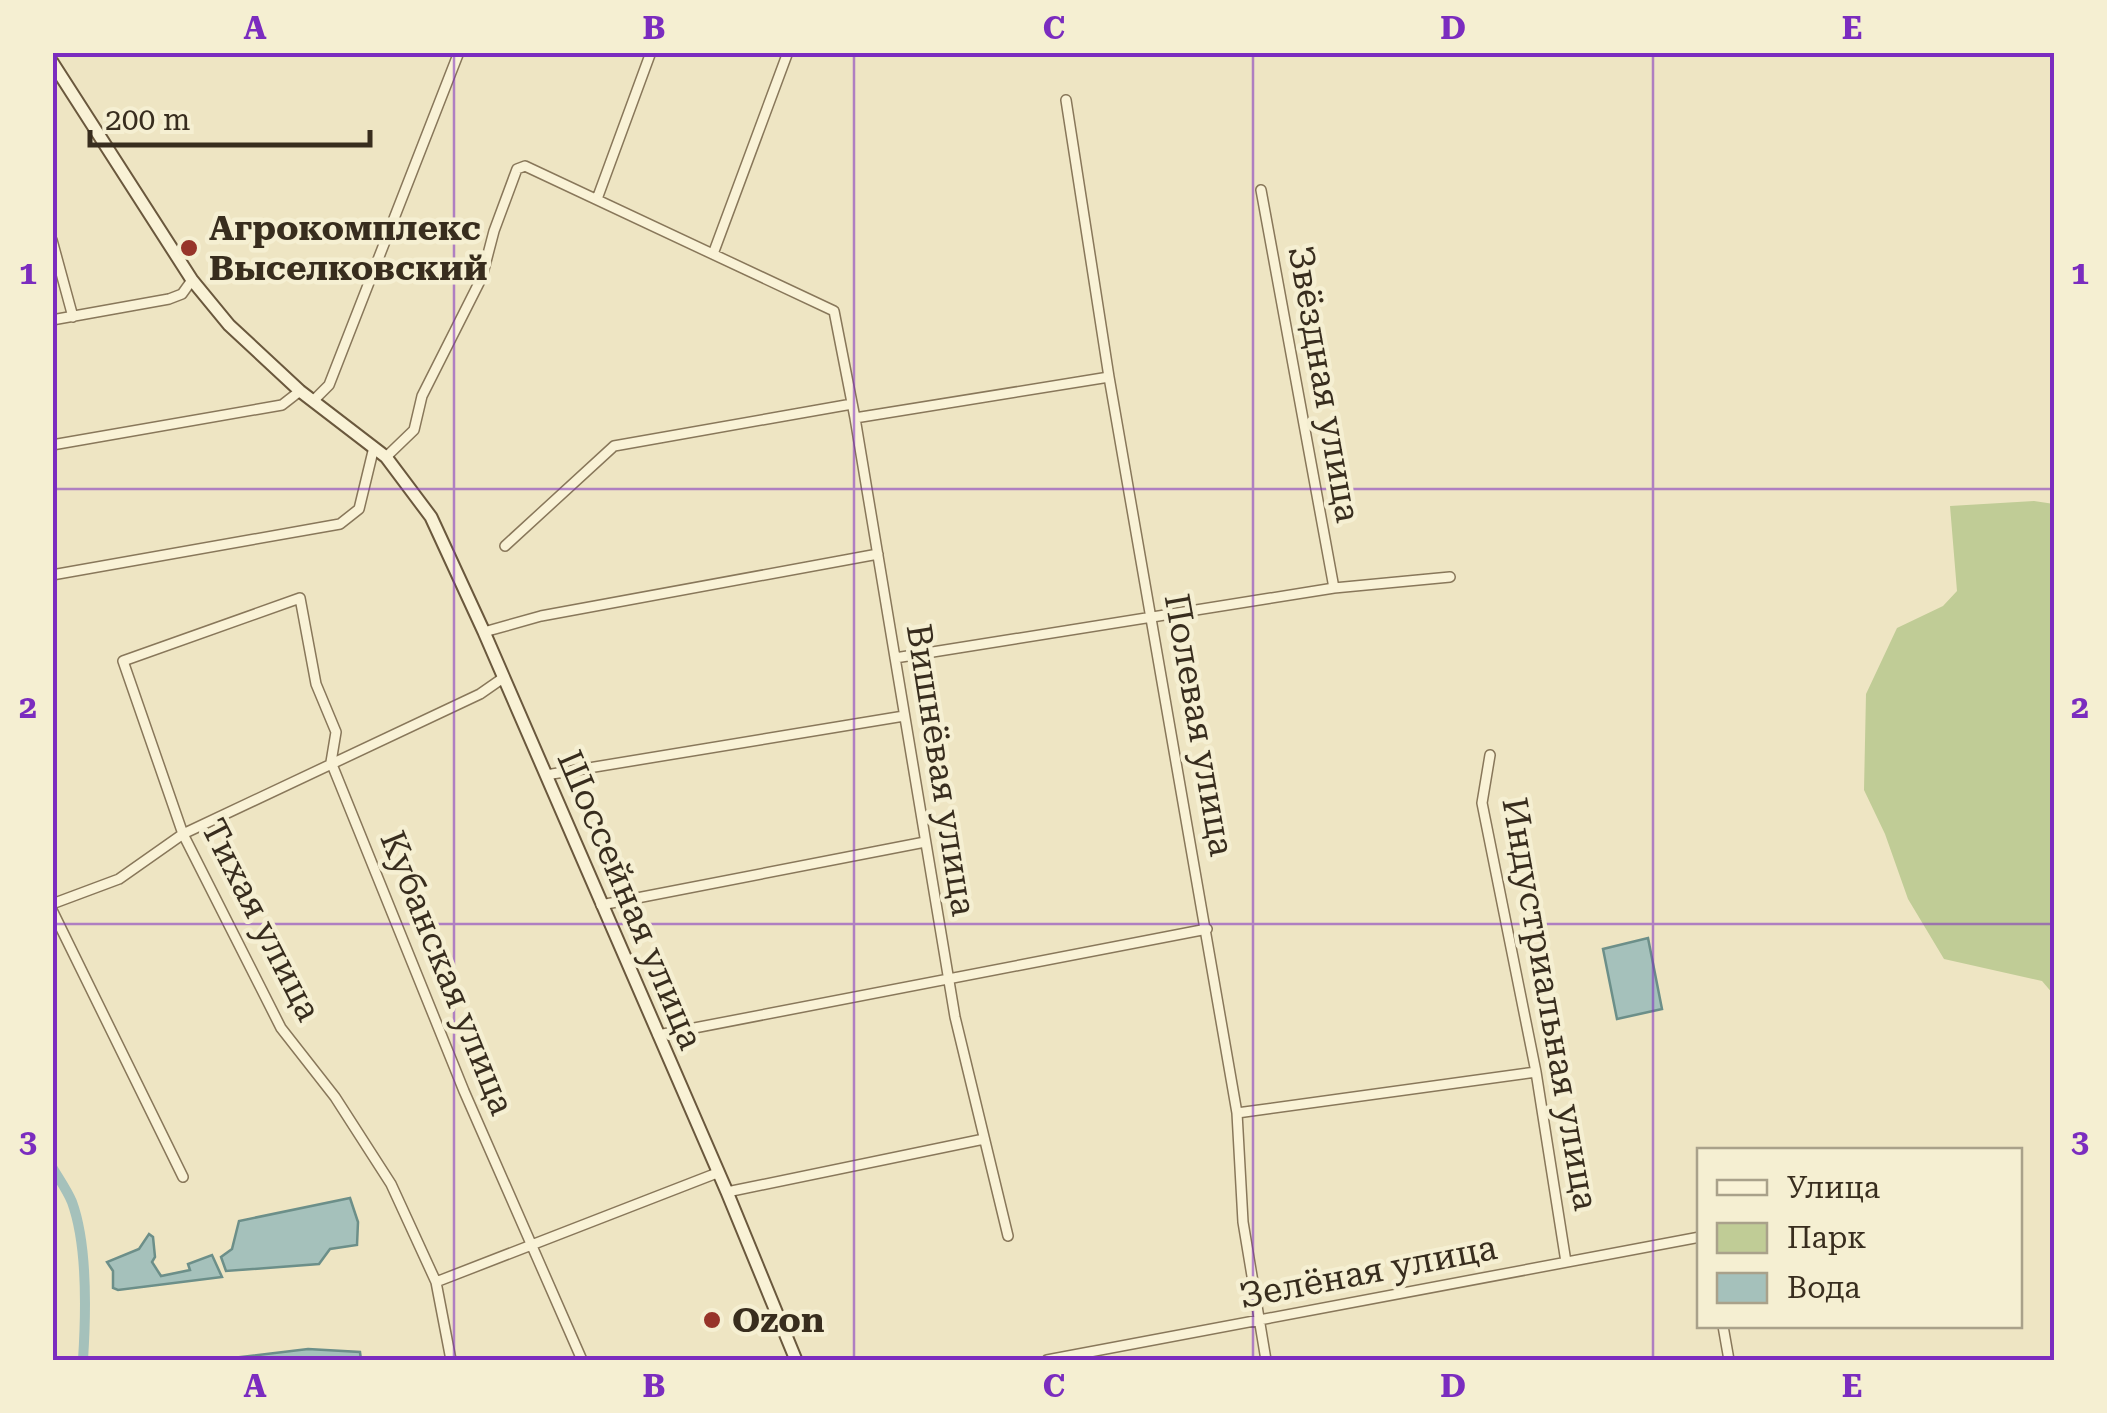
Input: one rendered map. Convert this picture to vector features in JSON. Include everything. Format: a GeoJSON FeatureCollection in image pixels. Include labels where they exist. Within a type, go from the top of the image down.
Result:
{"type":"FeatureCollection","features":[{"type":"Feature","properties":{"kind":"main road","name":"Шоссейная улица"},"geometry":{"type":"LineString","coordinates":[[52,62],[192,280],[254,352],[386,457],[431,516],[727,1192],[796,1360]]}},
{"type":"Feature","properties":{"kind":"street"},"geometry":{"type":"LineString","coordinates":[[314,400],[329,384],[459,52]]}},
{"type":"Feature","properties":{"kind":"street"},"geometry":{"type":"LineString","coordinates":[[597,200],[651,52]]}},
{"type":"Feature","properties":{"kind":"street"},"geometry":{"type":"LineString","coordinates":[[386,457],[414,430],[422,396],[482,277],[517,169],[526,166],[713,254],[788,52]]}},
{"type":"Feature","properties":{"kind":"street","name":"Полевая улица"},"geometry":{"type":"LineString","coordinates":[[1066,100],[1109,377],[1237,1114],[1243,1222],[1266,1360]]}},
{"type":"Feature","properties":{"kind":"street","name":"Звёздная улица"},"geometry":{"type":"LineString","coordinates":[[1261,190],[1334,588]]}},
{"type":"Feature","properties":{"kind":"street"},"geometry":{"type":"LineString","coordinates":[[52,240],[56,271],[73,317]]}},
{"type":"Feature","properties":{"kind":"street","name":"Вишнёвая улица"},"geometry":{"type":"LineString","coordinates":[[713,254],[834,311],[948,978],[1008,1236]]}},
{"type":"Feature","properties":{"kind":"street"},"geometry":{"type":"LineString","coordinates":[[52,320],[169,300],[182,294],[192,280]]}},
{"type":"Feature","properties":{"kind":"street"},"geometry":{"type":"LineString","coordinates":[[855,418],[1109,377]]}},
{"type":"Feature","properties":{"kind":"street"},"geometry":{"type":"LineString","coordinates":[[52,445],[282,406],[300,391]]}},
{"type":"Feature","properties":{"kind":"street"},"geometry":{"type":"LineString","coordinates":[[505,546],[614,446],[852,404]]}},
{"type":"Feature","properties":{"kind":"street"},"geometry":{"type":"LineString","coordinates":[[52,575],[340,524],[359,509],[374,448]]}},
{"type":"Feature","properties":{"kind":"street"},"geometry":{"type":"LineString","coordinates":[[484,632],[540,616],[878,554]]}},
{"type":"Feature","properties":{"kind":"street"},"geometry":{"type":"LineString","coordinates":[[895,658],[1334,588],[1450,577]]}},
{"type":"Feature","properties":{"kind":"street","name":"Кубанская улица"},"geometry":{"type":"LineString","coordinates":[[300,598],[316,684],[336,732],[331,762],[464,1091],[582,1360]]}},
{"type":"Feature","properties":{"kind":"street","name":"Тихая улица"},"geometry":{"type":"LineString","coordinates":[[300,598],[122,661],[183,834],[281,1028],[335,1097],[392,1184],[436,1282],[451,1360]]}},
{"type":"Feature","properties":{"kind":"street"},"geometry":{"type":"LineString","coordinates":[[183,1177],[52,907],[120,879],[183,834],[480,694],[502,678]]}},
{"type":"Feature","properties":{"kind":"street"},"geometry":{"type":"LineString","coordinates":[[546,775],[904,716]]}},
{"type":"Feature","properties":{"kind":"street","name":"Индустриальная улица"},"geometry":{"type":"LineString","coordinates":[[1490,755],[1482,803],[1536,1072],[1566,1262]]}},
{"type":"Feature","properties":{"kind":"street"},"geometry":{"type":"LineString","coordinates":[[600,905],[926,842]]}},
{"type":"Feature","properties":{"kind":"street"},"geometry":{"type":"LineString","coordinates":[[658,1035],[1207,929]]}},
{"type":"Feature","properties":{"kind":"street"},"geometry":{"type":"LineString","coordinates":[[1237,1114],[1536,1072]]}},
{"type":"Feature","properties":{"kind":"street"},"geometry":{"type":"LineString","coordinates":[[727,1192],[984,1139]]}},
{"type":"Feature","properties":{"kind":"street"},"geometry":{"type":"LineString","coordinates":[[436,1282],[718,1173]]}},
{"type":"Feature","properties":{"kind":"street","name":"Зелёная улица"},"geometry":{"type":"LineString","coordinates":[[1047,1360],[1697,1238]]}},
{"type":"Feature","properties":{"kind":"street"},"geometry":{"type":"LineString","coordinates":[[1723,1328],[1730,1360]]}},
{"type":"Feature","properties":{"kind":"green space"},"geometry":{"type":"Polygon","coordinates":[[[2034,501],[2054,504],[2054,995],[2042,981],[1944,959],[1908,899],[1885,834],[1864,790],[1866,694],[1897,628],[1943,606],[1957,591],[1950,506],[2034,501]]]}},
{"type":"Feature","properties":{"kind":"water"},"geometry":{"type":"Polygon","coordinates":[[[1648,938],[1662,1009],[1617,1019],[1603,949],[1648,938]]]}},
{"type":"Feature","properties":{"kind":"water"},"geometry":{"type":"Polygon","coordinates":[[[350,1198],[358,1222],[357,1245],[330,1249],[319,1264],[226,1271],[221,1257],[232,1249],[239,1221],[350,1198]]]}},
{"type":"Feature","properties":{"kind":"water"},"geometry":{"type":"Polygon","coordinates":[[[149,1234],[153,1237],[152,1262],[161,1276],[190,1270],[188,1264],[212,1255],[222,1277],[113,1288],[113,1271],[107,1262],[139,1249],[149,1234]]]}},
{"type":"Feature","properties":{"kind":"water"},"geometry":{"type":"Polygon","coordinates":[[[308,1349],[360,1352],[361,1360],[232,1360],[233,1358],[308,1349]]]}},
{"type":"Feature","properties":{"kind":"waterway"},"geometry":{"type":"LineString","coordinates":[[52,1167],[72,1202],[81,1239],[83,1360]]}},
{"type":"Feature","properties":{"kind":"place","name":"Агрокомплекс Выселковский"},"geometry":{"type":"Point","coordinates":[189,248]}},
{"type":"Feature","properties":{"kind":"place","name":"Ozon"},"geometry":{"type":"Point","coordinates":[712,1320]}}]}
